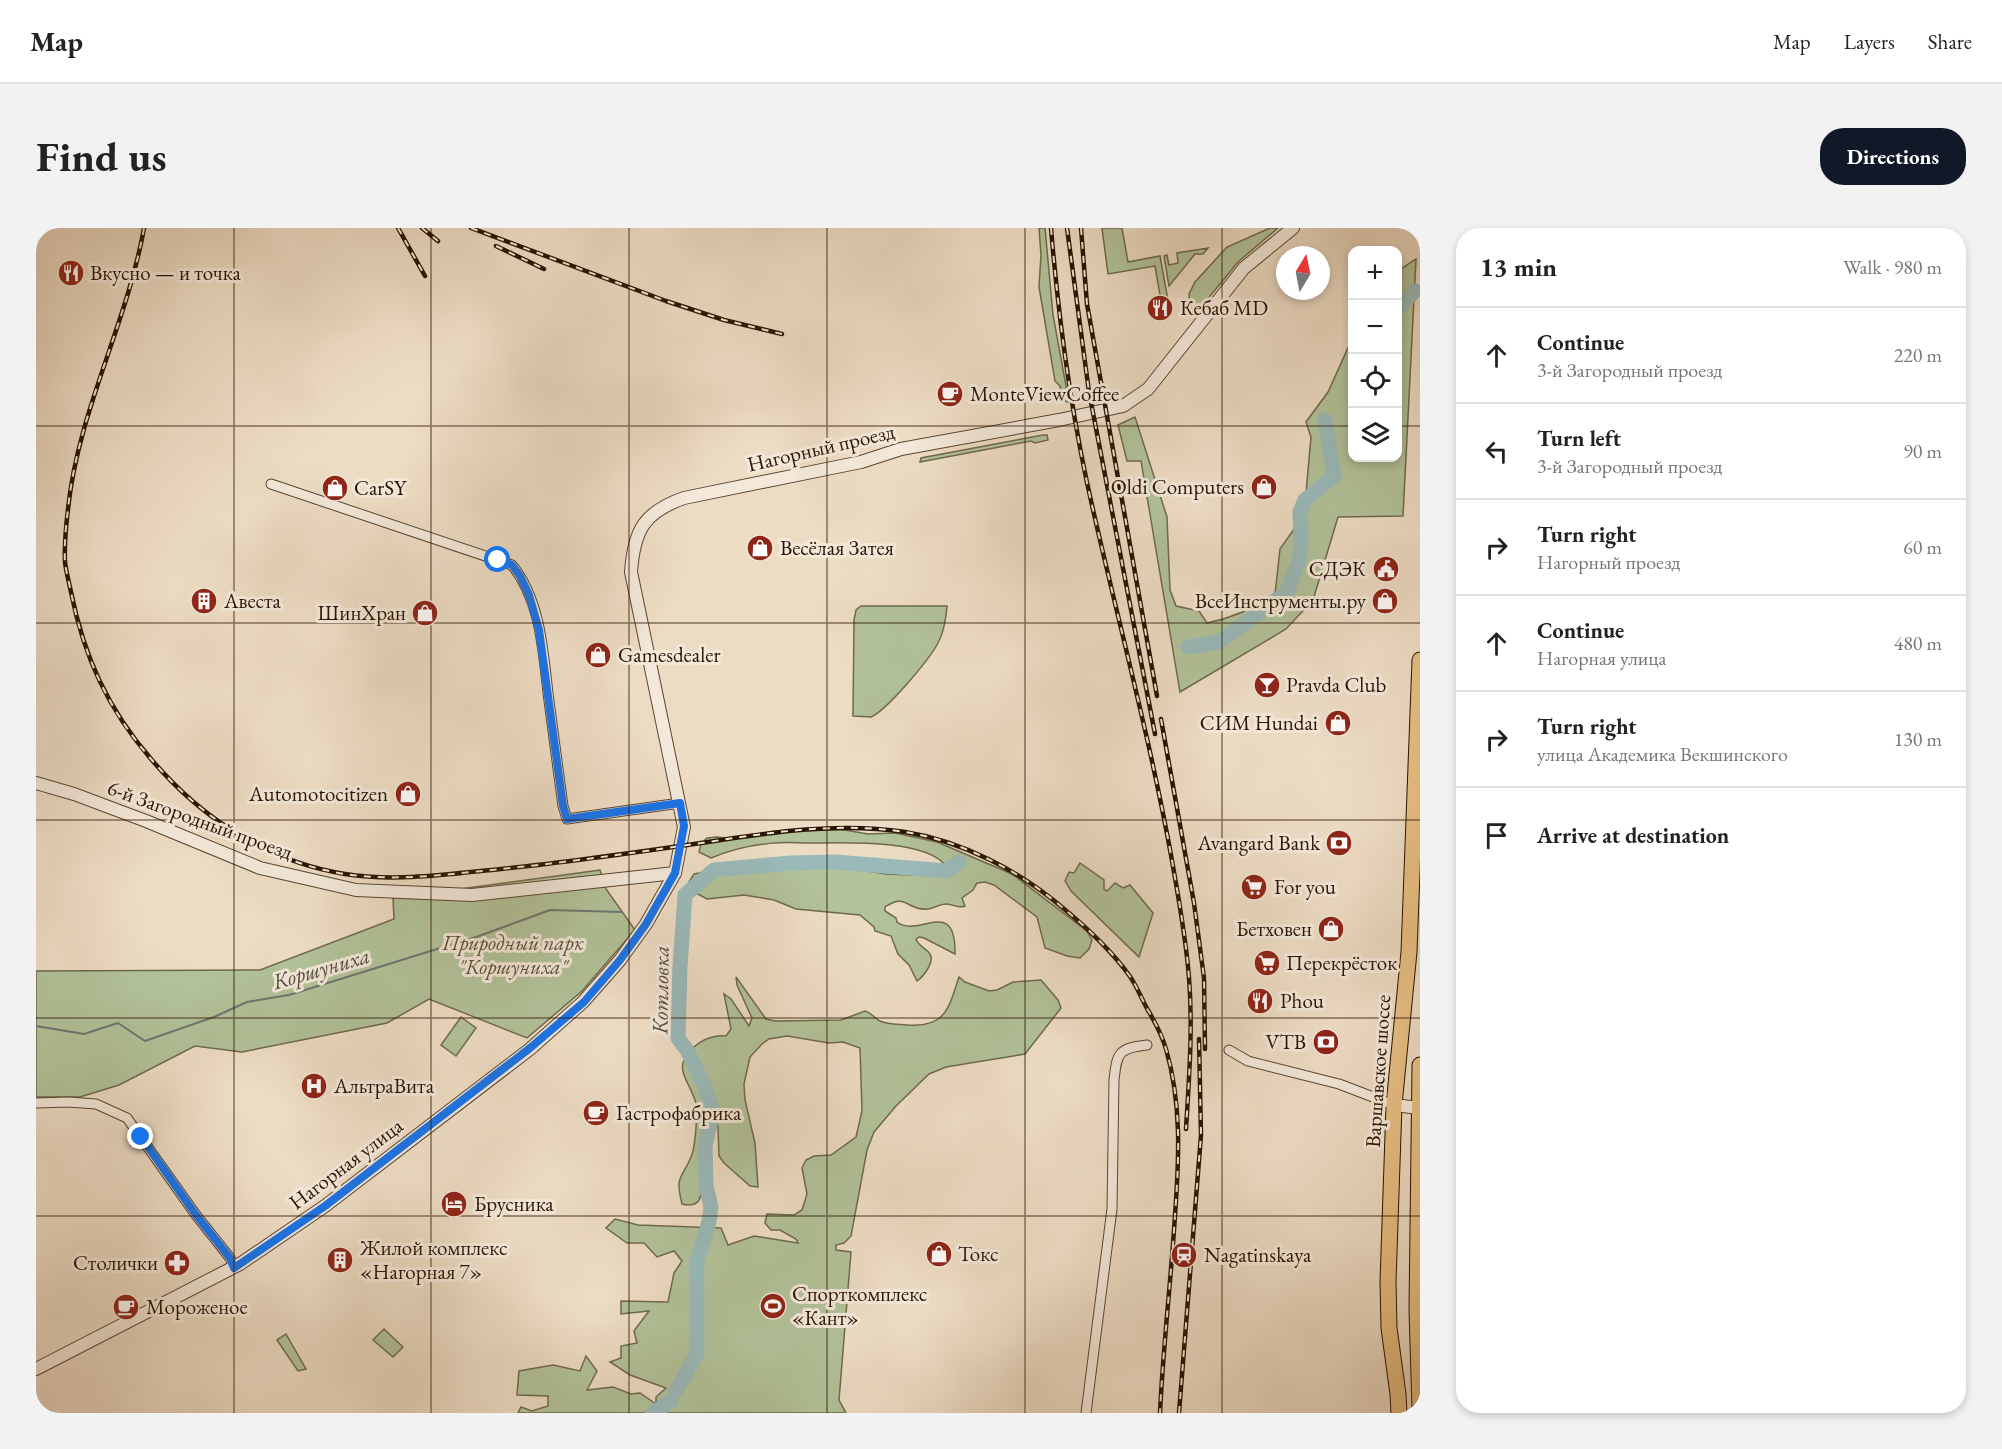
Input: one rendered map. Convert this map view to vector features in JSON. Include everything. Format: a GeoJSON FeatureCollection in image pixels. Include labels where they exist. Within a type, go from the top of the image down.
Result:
{"type":"FeatureCollection","features":[{"type":"Feature","properties":{"kind":"main road","name":"Варшавское шоссе"},"geometry":{"type":"LineString","coordinates":[[1399,1413],[1389,1328],[1388,1282],[1394,1105],[1408,952],[1420,660]]}},
{"type":"Feature","properties":{"kind":"main road","name":"Варшавское шоссе"},"geometry":{"type":"LineString","coordinates":[[1420,1065],[1420,1410]]}},
{"type":"Feature","properties":{"kind":"street","name":"Нагорный проезд"},"geometry":{"type":"LineString","coordinates":[[675,873],[684,826],[631,572],[636,543],[648,517],[663,507],[684,498],[861,462],[901,449],[1123,406],[1148,389],[1244,268],[1293,228]]}},
{"type":"Feature","properties":{"kind":"street"},"geometry":{"type":"LineString","coordinates":[[272,484],[512,565],[529,595],[539,630],[563,806],[567,819],[680,803]]}},
{"type":"Feature","properties":{"kind":"street","name":"6-й Загородный проезд"},"geometry":{"type":"LineString","coordinates":[[36,783],[74,794],[146,821],[260,868],[356,890],[472,895],[675,873]]}},
{"type":"Feature","properties":{"kind":"street","name":"Нагорная улица"},"geometry":{"type":"LineString","coordinates":[[36,1369],[234,1268],[325,1206],[530,1048],[584,1002],[620,960],[646,924],[675,873]]}},
{"type":"Feature","properties":{"kind":"street"},"geometry":{"type":"LineString","coordinates":[[1086,1413],[1112,1209],[1116,1059],[1129,1047],[1147,1045]]}},
{"type":"Feature","properties":{"kind":"street"},"geometry":{"type":"LineString","coordinates":[[1229,1050],[1248,1061],[1339,1084],[1394,1105],[1419,1107]]}},
{"type":"Feature","properties":{"kind":"street"},"geometry":{"type":"LineString","coordinates":[[36,1103],[96,1104],[127,1118],[196,1215],[230,1258],[234,1268]]}},
{"type":"Feature","properties":{"kind":"green space"},"geometry":{"type":"Polygon","coordinates":[[[1039,228],[1045,228],[1053,315],[1069,402],[1063,399],[1060,386],[1055,381],[1039,287],[1041,255],[1039,228]]]}},
{"type":"Feature","properties":{"kind":"green space"},"geometry":{"type":"Polygon","coordinates":[[[1102,228],[1122,228],[1128,262],[1160,256],[1169,306],[1162,307],[1155,266],[1108,274],[1102,228]]]}},
{"type":"Feature","properties":{"kind":"green space"},"geometry":{"type":"Polygon","coordinates":[[[1270,228],[1278,228],[1238,262],[1197,312],[1190,307],[1189,294],[1195,282],[1227,247],[1270,228]]]}},
{"type":"Feature","properties":{"kind":"green space"},"geometry":{"type":"Polygon","coordinates":[[[1208,248],[1203,254],[1195,254],[1169,286],[1164,256],[1167,255],[1169,265],[1178,263],[1177,253],[1208,248]]]}},
{"type":"Feature","properties":{"kind":"green space"},"geometry":{"type":"Polygon","coordinates":[[[1416,259],[1403,516],[1338,517],[1313,600],[1286,629],[1180,692],[1141,461],[1127,461],[1118,425],[1135,417],[1167,517],[1170,590],[1176,606],[1199,611],[1207,623],[1234,616],[1259,604],[1275,594],[1280,549],[1304,515],[1311,437],[1306,422],[1328,392],[1348,348],[1348,462],[1402,462],[1402,268],[1416,259]]]}},
{"type":"Feature","properties":{"kind":"green space"},"geometry":{"type":"Polygon","coordinates":[[[1047,435],[1048,440],[1035,443],[1031,441],[920,462],[921,458],[1047,435]]]}},
{"type":"Feature","properties":{"kind":"green space"},"geometry":{"type":"Polygon","coordinates":[[[861,606],[947,606],[943,630],[933,651],[897,695],[871,717],[853,716],[854,620],[856,610],[861,606]]]}},
{"type":"Feature","properties":{"kind":"green space"},"geometry":{"type":"Polygon","coordinates":[[[833,828],[868,834],[895,833],[937,842],[1012,874],[1087,931],[1092,940],[1089,949],[1080,958],[1045,948],[1037,917],[994,885],[985,882],[977,883],[973,890],[962,898],[965,906],[963,907],[946,904],[921,909],[898,901],[885,907],[885,911],[896,918],[897,922],[906,926],[943,922],[949,926],[954,936],[955,954],[924,938],[916,939],[931,957],[928,969],[917,981],[909,965],[898,954],[891,936],[875,931],[874,927],[860,915],[796,909],[774,900],[744,895],[707,899],[692,891],[689,882],[694,874],[806,861],[886,874],[939,876],[945,865],[935,857],[920,851],[882,844],[782,842],[751,846],[711,858],[699,852],[701,844],[707,838],[734,839],[774,831],[833,828]]]}},
{"type":"Feature","properties":{"kind":"green space"},"geometry":{"type":"Polygon","coordinates":[[[1080,863],[1104,880],[1104,889],[1107,891],[1115,883],[1123,888],[1130,885],[1153,913],[1139,957],[1071,891],[1065,881],[1069,872],[1074,873],[1080,863]]]}},
{"type":"Feature","properties":{"kind":"green space","name":"Природный парк \"Коршуниха\""},"geometry":{"type":"Polygon","coordinates":[[[600,870],[606,889],[635,930],[582,991],[527,1038],[429,999],[387,1023],[242,1052],[195,1046],[119,1085],[80,1097],[36,1097],[36,971],[260,970],[394,919],[393,898],[600,870]]]}},
{"type":"Feature","properties":{"kind":"green space"},"geometry":{"type":"Polygon","coordinates":[[[736,977],[766,1019],[775,1021],[841,1020],[865,1011],[886,1023],[921,1025],[931,1023],[944,1013],[959,977],[965,982],[989,991],[997,990],[1013,982],[1041,980],[1058,1000],[1061,1008],[1025,1054],[946,1067],[929,1074],[896,1106],[874,1132],[867,1150],[851,1236],[844,1243],[836,1245],[836,1250],[851,1252],[839,1400],[846,1413],[518,1413],[521,1407],[532,1411],[548,1406],[548,1396],[517,1395],[519,1371],[553,1365],[580,1371],[586,1356],[597,1371],[587,1390],[613,1387],[631,1394],[640,1393],[656,1404],[656,1397],[666,1388],[630,1375],[610,1362],[621,1358],[621,1346],[637,1343],[634,1331],[649,1311],[621,1314],[621,1301],[668,1302],[674,1273],[682,1261],[674,1251],[657,1257],[644,1243],[627,1243],[606,1228],[615,1219],[638,1225],[721,1228],[728,1245],[754,1236],[798,1243],[796,1239],[780,1230],[771,1230],[765,1223],[767,1214],[794,1215],[802,1210],[807,1194],[802,1168],[806,1160],[814,1156],[831,1155],[856,1137],[862,1111],[860,1048],[843,1042],[829,1043],[787,1036],[769,1039],[750,1057],[744,1084],[745,1100],[755,1143],[758,1187],[750,1186],[719,1156],[714,1102],[703,1116],[707,1140],[702,1168],[701,1195],[696,1203],[682,1204],[679,1183],[693,1153],[697,1111],[695,1099],[682,1068],[683,1063],[694,1046],[706,1039],[726,1036],[731,1029],[724,994],[731,999],[749,1026],[752,1018],[737,985],[736,977]]]}},
{"type":"Feature","properties":{"kind":"green space"},"geometry":{"type":"Polygon","coordinates":[[[461,1017],[476,1028],[456,1056],[441,1045],[461,1017]]]}},
{"type":"Feature","properties":{"kind":"green space"},"geometry":{"type":"Polygon","coordinates":[[[384,1329],[403,1347],[393,1357],[373,1340],[384,1329]]]}},
{"type":"Feature","properties":{"kind":"green space"},"geometry":{"type":"Polygon","coordinates":[[[286,1334],[306,1369],[298,1371],[277,1340],[286,1334]]]}},
{"type":"Feature","properties":{"kind":"waterway","name":"Котловка"},"geometry":{"type":"LineString","coordinates":[[1402,304],[1415,291]]}},
{"type":"Feature","properties":{"kind":"waterway","name":"Котловка"},"geometry":{"type":"LineString","coordinates":[[1188,647],[1219,642],[1287,592],[1299,560],[1300,512],[1305,500],[1334,476],[1325,420]]}},
{"type":"Feature","properties":{"kind":"waterway","name":"Котловка"},"geometry":{"type":"LineString","coordinates":[[676,1391],[697,1354],[697,1261],[709,1222],[711,1207],[706,1185],[705,1146],[713,1111],[704,1085],[687,1050],[678,1038],[685,895],[714,870],[791,863],[835,862],[947,871],[959,862]]}},
{"type":"Feature","properties":{"kind":"waterway","name":"Коршуниха"},"geometry":{"type":"LineString","coordinates":[[36,1026],[84,1034],[118,1023],[145,1041],[214,1017],[247,1002],[289,995],[479,936],[550,910],[622,912]]}},
{"type":"Feature","properties":{"kind":"waterway","name":"Котловка"},"geometry":{"type":"LineString","coordinates":[[653,1413],[671,1401]]}},
{"type":"Feature","properties":{"kind":"railway"},"geometry":{"type":"LineString","coordinates":[[144,228],[126,299],[92,402],[73,473],[65,535],[65,555],[76,616],[91,660],[122,721],[151,759],[192,800],[238,834],[289,859],[345,874],[384,877],[443,875],[579,860],[806,829],[856,828],[905,832],[948,842],[969,850],[1028,882],[1081,923],[1107,948],[1129,975],[1159,1030],[1171,1070],[1177,1111],[1178,1173],[1160,1413]]}},
{"type":"Feature","properties":{"kind":"railway"},"geometry":{"type":"LineString","coordinates":[[398,228],[425,276]]}},
{"type":"Feature","properties":{"kind":"railway"},"geometry":{"type":"LineString","coordinates":[[422,228],[438,241]]}},
{"type":"Feature","properties":{"kind":"railway"},"geometry":{"type":"LineString","coordinates":[[471,228],[666,301],[724,320],[782,334]]}},
{"type":"Feature","properties":{"kind":"railway"},"geometry":{"type":"LineString","coordinates":[[1051,228],[1062,336],[1079,443],[1154,769],[1184,932],[1191,1016],[1186,1129]]}},
{"type":"Feature","properties":{"kind":"railway"},"geometry":{"type":"LineString","coordinates":[[1067,228],[1089,392],[1155,734]]}},
{"type":"Feature","properties":{"kind":"railway"},"geometry":{"type":"LineString","coordinates":[[1081,228],[1087,304],[1157,696]]}},
{"type":"Feature","properties":{"kind":"railway"},"geometry":{"type":"LineString","coordinates":[[496,246],[544,269]]}},
{"type":"Feature","properties":{"kind":"railway"},"geometry":{"type":"LineString","coordinates":[[1161,719],[1194,903],[1204,978],[1205,1049]]}},
{"type":"Feature","properties":{"kind":"railway"},"geometry":{"type":"LineString","coordinates":[[1179,1413],[1201,1135],[1199,1039]]}},
{"type":"Feature","properties":{"kind":"place","name":"Вкусно — и точка"},"geometry":{"type":"Point","coordinates":[71,273]}},
{"type":"Feature","properties":{"kind":"place","name":"Кебаб MD"},"geometry":{"type":"Point","coordinates":[1160,308]}},
{"type":"Feature","properties":{"kind":"place","name":"MonteViewCoffee"},"geometry":{"type":"Point","coordinates":[950,394]}},
{"type":"Feature","properties":{"kind":"place","name":"Oldi Computers"},"geometry":{"type":"Point","coordinates":[1264,487]}},
{"type":"Feature","properties":{"kind":"place","name":"CarSY"},"geometry":{"type":"Point","coordinates":[335,488]}},
{"type":"Feature","properties":{"kind":"place","name":"Весёлая Затея"},"geometry":{"type":"Point","coordinates":[760,548]}},
{"type":"Feature","properties":{"kind":"place","name":"СДЭК"},"geometry":{"type":"Point","coordinates":[1386,569]}},
{"type":"Feature","properties":{"kind":"place","name":"Авеста"},"geometry":{"type":"Point","coordinates":[204,601]}},
{"type":"Feature","properties":{"kind":"place","name":"ВсеИнструменты.ру"},"geometry":{"type":"Point","coordinates":[1385,601]}},
{"type":"Feature","properties":{"kind":"place","name":"ШинХран"},"geometry":{"type":"Point","coordinates":[425,613]}},
{"type":"Feature","properties":{"kind":"place","name":"Gamesdealer"},"geometry":{"type":"Point","coordinates":[598,655]}},
{"type":"Feature","properties":{"kind":"place","name":"Pravda Club"},"geometry":{"type":"Point","coordinates":[1267,685]}},
{"type":"Feature","properties":{"kind":"place","name":"СИМ Hundai"},"geometry":{"type":"Point","coordinates":[1338,723]}},
{"type":"Feature","properties":{"kind":"place","name":"Automotocitizen"},"geometry":{"type":"Point","coordinates":[408,794]}},
{"type":"Feature","properties":{"kind":"place","name":"Avangard Bank"},"geometry":{"type":"Point","coordinates":[1339,843]}},
{"type":"Feature","properties":{"kind":"place","name":"For you"},"geometry":{"type":"Point","coordinates":[1254,887]}},
{"type":"Feature","properties":{"kind":"place","name":"Бетховен"},"geometry":{"type":"Point","coordinates":[1331,929]}},
{"type":"Feature","properties":{"kind":"place","name":"Перекрёсток"},"geometry":{"type":"Point","coordinates":[1267,963]}},
{"type":"Feature","properties":{"kind":"place","name":"Phou"},"geometry":{"type":"Point","coordinates":[1260,1001]}},
{"type":"Feature","properties":{"kind":"place","name":"VTB"},"geometry":{"type":"Point","coordinates":[1326,1042]}},
{"type":"Feature","properties":{"kind":"place","name":"АльтраВита"},"geometry":{"type":"Point","coordinates":[314,1086]}},
{"type":"Feature","properties":{"kind":"place","name":"Гастрофабрика"},"geometry":{"type":"Point","coordinates":[596,1113]}},
{"type":"Feature","properties":{"kind":"place","name":"Брусника"},"geometry":{"type":"Point","coordinates":[454,1204]}},
{"type":"Feature","properties":{"kind":"place","name":"Токс"},"geometry":{"type":"Point","coordinates":[939,1254]}},
{"type":"Feature","properties":{"kind":"place","name":"Nagatinskaya"},"geometry":{"type":"Point","coordinates":[1184,1255]}},
{"type":"Feature","properties":{"kind":"place","name":"Жилой комплекс «Нагорная 7»"},"geometry":{"type":"Point","coordinates":[340,1260]}},
{"type":"Feature","properties":{"kind":"place","name":"Столички"},"geometry":{"type":"Point","coordinates":[177,1263]}},
{"type":"Feature","properties":{"kind":"place","name":"Спорткомплекс «Кант»"},"geometry":{"type":"Point","coordinates":[773,1306]}},
{"type":"Feature","properties":{"kind":"place","name":"Мороженое"},"geometry":{"type":"Point","coordinates":[126,1307]}},
{"type":"Feature","properties":{"kind":"route"},"geometry":{"type":"LineString","coordinates":[[141,1137],[196,1215],[230,1258],[234,1268],[325,1206],[530,1048],[584,1002],[620,960],[648,920],[675,873],[684,826],[680,803],[567,819],[563,806],[539,630],[529,595],[520,576],[512,565],[498,560]]}}]}
